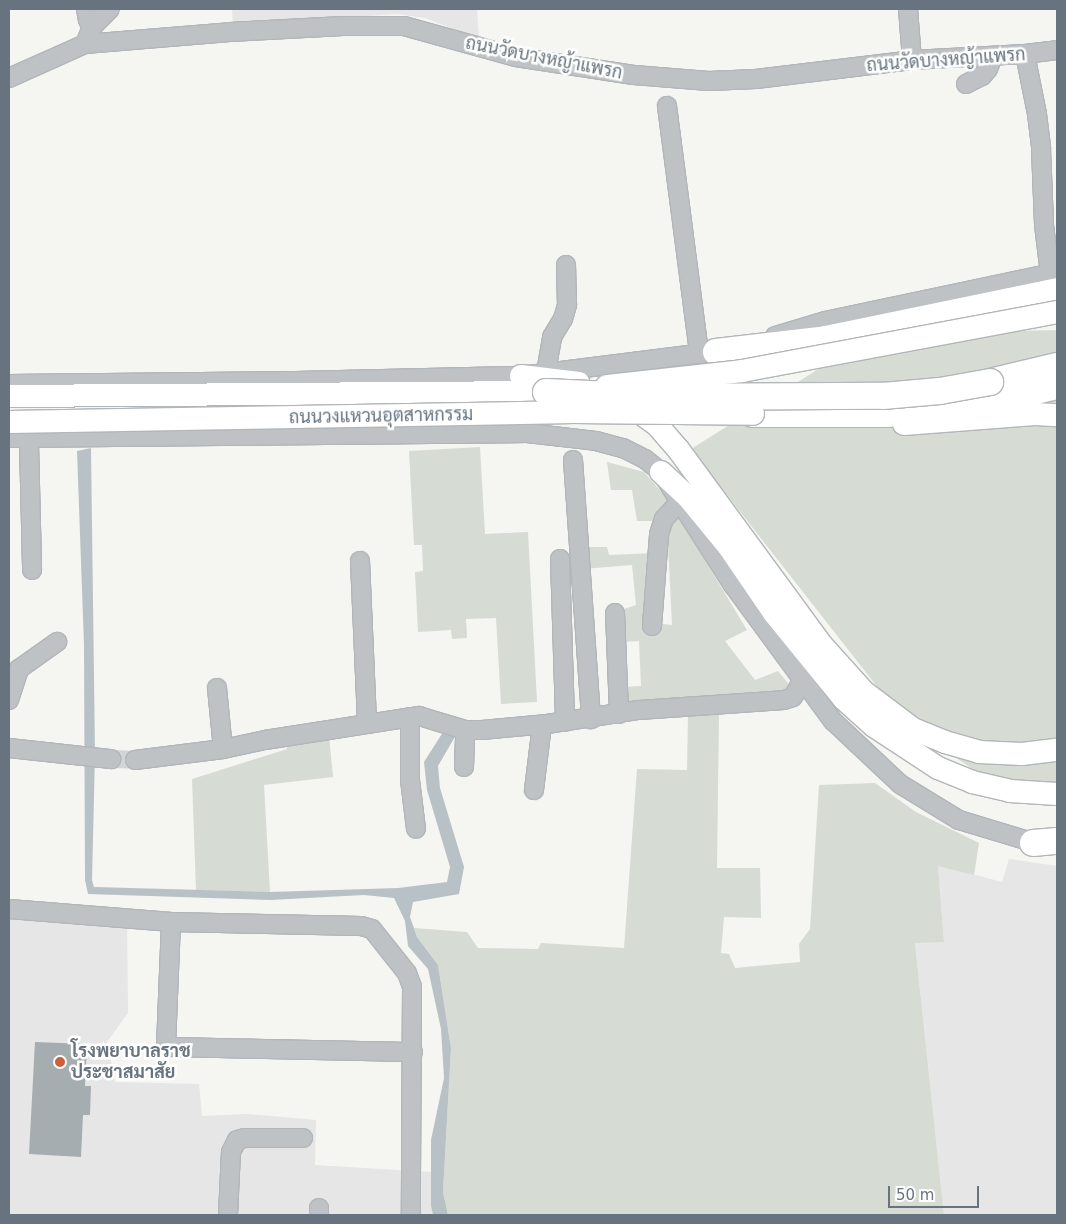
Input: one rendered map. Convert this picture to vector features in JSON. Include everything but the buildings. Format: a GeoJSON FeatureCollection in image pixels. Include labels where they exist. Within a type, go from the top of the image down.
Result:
{"type":"FeatureCollection","features":[{"type":"Feature","properties":{"kind":"highway"},"geometry":{"type":"LineString","coordinates":[[707,353],[826,339],[987,306],[1055,279]]}},
{"type":"Feature","properties":{"kind":"highway"},"geometry":{"type":"LineString","coordinates":[[546,382],[692,398],[883,396],[940,391],[990,382],[1057,366]]}},
{"type":"Feature","properties":{"kind":"highway"},"geometry":{"type":"LineString","coordinates":[[753,414],[838,415],[904,412],[994,401],[1057,386]]}},
{"type":"Feature","properties":{"kind":"main road","name":"ถนนวงแหวนอุตสาหกรรม"},"geometry":{"type":"LineString","coordinates":[[9,396],[546,382],[742,371],[1057,312]]}},
{"type":"Feature","properties":{"kind":"main road"},"geometry":{"type":"LineString","coordinates":[[521,376],[578,383],[599,389],[636,408],[657,425],[696,473],[819,642],[864,692],[913,729],[945,742],[979,752],[1022,754],[1057,750]]}},
{"type":"Feature","properties":{"kind":"main road","name":"ถนนวงแหวนอุตสาหกรรม"},"geometry":{"type":"LineString","coordinates":[[9,422],[574,412],[753,414],[844,425],[881,426],[1035,414],[1057,415]]}},
{"type":"Feature","properties":{"kind":"main road"},"geometry":{"type":"LineString","coordinates":[[662,472],[688,497],[729,547],[774,613],[844,698],[874,726],[938,768],[972,782],[1010,790],[1057,794]]}},
{"type":"Feature","properties":{"kind":"street"},"geometry":{"type":"LineString","coordinates":[[86,9],[88,20],[92,27]]}},
{"type":"Feature","properties":{"kind":"street"},"geometry":{"type":"LineString","coordinates":[[85,44],[92,27],[110,9]]}},
{"type":"Feature","properties":{"kind":"street"},"geometry":{"type":"LineString","coordinates":[[908,9],[912,60]]}},
{"type":"Feature","properties":{"kind":"street","name":"ถนนวัดบางหญ้าแพรก"},"geometry":{"type":"LineString","coordinates":[[9,78],[85,44],[230,32],[404,26],[419,28],[480,49],[516,57],[634,75],[709,81],[756,79],[912,60],[1026,54],[1057,50]]}},
{"type":"Feature","properties":{"kind":"street"},"geometry":{"type":"LineString","coordinates":[[9,384],[521,376],[546,382],[707,353],[825,321],[1055,279],[1051,222],[1026,54]]}},
{"type":"Feature","properties":{"kind":"street"},"geometry":{"type":"LineString","coordinates":[[966,84],[982,76],[988,69],[993,56]]}},
{"type":"Feature","properties":{"kind":"street"},"geometry":{"type":"LineString","coordinates":[[667,106],[707,353]]}},
{"type":"Feature","properties":{"kind":"street"},"geometry":{"type":"LineString","coordinates":[[546,382],[552,337],[563,319],[567,304],[566,265]]}},
{"type":"Feature","properties":{"kind":"street"},"geometry":{"type":"LineString","coordinates":[[9,446],[94,436],[527,433],[596,441],[623,448],[645,459],[662,472],[733,585],[802,681],[833,721],[900,784],[959,820],[1049,844]]}},
{"type":"Feature","properties":{"kind":"street"},"geometry":{"type":"LineString","coordinates":[[9,438],[68,438]]}},
{"type":"Feature","properties":{"kind":"street"},"geometry":{"type":"LineString","coordinates":[[28,443],[32,570]]}},
{"type":"Feature","properties":{"kind":"street"},"geometry":{"type":"LineString","coordinates":[[573,460],[591,718]]}},
{"type":"Feature","properties":{"kind":"street"},"geometry":{"type":"LineString","coordinates":[[652,626],[659,534],[664,519],[680,501]]}},
{"type":"Feature","properties":{"kind":"street"},"geometry":{"type":"LineString","coordinates":[[560,559],[565,722]]}},
{"type":"Feature","properties":{"kind":"street"},"geometry":{"type":"LineString","coordinates":[[360,561],[368,724]]}},
{"type":"Feature","properties":{"kind":"street"},"geometry":{"type":"LineString","coordinates":[[615,613],[619,714]]}},
{"type":"Feature","properties":{"kind":"street"},"geometry":{"type":"LineString","coordinates":[[9,700],[19,670],[57,642]]}},
{"type":"Feature","properties":{"kind":"street"},"geometry":{"type":"LineString","coordinates":[[135,760],[223,749],[410,717],[434,719],[465,730],[542,725],[619,714],[784,700],[793,697],[802,681]]}},
{"type":"Feature","properties":{"kind":"street"},"geometry":{"type":"LineString","coordinates":[[217,688],[223,749]]}},
{"type":"Feature","properties":{"kind":"street"},"geometry":{"type":"LineString","coordinates":[[410,717],[410,780],[416,829]]}},
{"type":"Feature","properties":{"kind":"street"},"geometry":{"type":"LineString","coordinates":[[534,790],[542,725]]}},
{"type":"Feature","properties":{"kind":"street"},"geometry":{"type":"LineString","coordinates":[[464,767],[465,730]]}},
{"type":"Feature","properties":{"kind":"street"},"geometry":{"type":"LineString","coordinates":[[9,748],[106,759]]}},
{"type":"Feature","properties":{"kind":"street"},"geometry":{"type":"LineString","coordinates":[[9,910],[171,922],[361,926],[372,929],[407,973],[412,987],[414,1052],[411,1215]]}},
{"type":"Feature","properties":{"kind":"street"},"geometry":{"type":"LineString","coordinates":[[171,922],[166,1047],[414,1052]]}},
{"type":"Feature","properties":{"kind":"street"},"geometry":{"type":"LineString","coordinates":[[228,1215],[230,1152],[232,1145],[237,1140],[244,1138],[303,1138]]}},
{"type":"Feature","properties":{"kind":"shaded area"},"geometry":{"type":"Polygon","coordinates":[[[232,9],[477,9],[479,39],[425,18],[398,14],[233,24],[232,9]]]}},
{"type":"Feature","properties":{"kind":"shaded area"},"geometry":{"type":"Polygon","coordinates":[[[1057,330],[1057,782],[1001,788],[913,729],[879,689],[691,449],[844,353],[979,332],[1057,330]]]}},
{"type":"Feature","properties":{"kind":"shaded area"},"geometry":{"type":"Polygon","coordinates":[[[480,447],[485,534],[528,532],[537,702],[501,704],[496,618],[466,619],[467,638],[452,639],[451,630],[418,632],[415,572],[423,571],[422,545],[414,545],[409,451],[480,447]]]}},
{"type":"Feature","properties":{"kind":"shaded area"},"geometry":{"type":"Polygon","coordinates":[[[91,448],[95,754],[92,880],[94,887],[270,892],[398,888],[447,882],[450,867],[427,790],[424,762],[445,729],[456,735],[438,766],[440,788],[464,867],[459,894],[413,902],[410,917],[417,937],[438,965],[451,1048],[443,1192],[448,1215],[433,1215],[431,1206],[431,1140],[444,1078],[441,1029],[428,969],[408,946],[405,921],[394,898],[364,895],[270,900],[88,894],[85,880],[84,645],[77,451],[91,448]]]}},
{"type":"Feature","properties":{"kind":"shaded area"},"geometry":{"type":"Polygon","coordinates":[[[607,462],[644,472],[664,495],[670,504],[656,521],[637,521],[632,490],[611,490],[607,462]]]}},
{"type":"Feature","properties":{"kind":"shaded area"},"geometry":{"type":"Polygon","coordinates":[[[677,514],[747,630],[725,641],[755,680],[778,671],[792,688],[749,696],[626,706],[624,687],[641,686],[639,641],[620,642],[618,611],[636,605],[632,565],[583,569],[582,547],[607,547],[609,555],[654,553],[651,615],[662,624],[672,625],[667,523],[677,514]]]}},
{"type":"Feature","properties":{"kind":"shaded area"},"geometry":{"type":"Polygon","coordinates":[[[719,713],[717,868],[760,868],[761,918],[724,917],[721,953],[729,954],[735,968],[800,962],[799,944],[810,929],[819,785],[875,783],[916,812],[979,843],[974,875],[938,866],[944,942],[915,943],[944,1215],[448,1215],[443,1192],[451,1048],[438,965],[417,937],[414,928],[467,932],[478,948],[538,949],[541,943],[624,948],[637,769],[687,770],[688,716],[719,713]]]}},
{"type":"Feature","properties":{"kind":"shaded area"},"geometry":{"type":"Polygon","coordinates":[[[329,735],[333,777],[264,785],[270,892],[196,890],[192,779],[287,749],[286,741],[329,735]]]}},
{"type":"Feature","properties":{"kind":"shaded area"},"geometry":{"type":"Polygon","coordinates":[[[1009,859],[1057,866],[1057,1215],[944,1215],[915,942],[944,941],[938,865],[1002,882],[1009,859]]]}},
{"type":"Feature","properties":{"kind":"shaded area","name":"โรงพยาบาลราช ประชาสมาสัย"},"geometry":{"type":"Polygon","coordinates":[[[9,905],[127,912],[128,1013],[107,1042],[115,1082],[199,1084],[202,1116],[247,1114],[316,1120],[315,1165],[431,1172],[431,1206],[433,1215],[9,1215],[9,905]]]}},
{"type":"Feature","properties":{"kind":"tunnel"},"geometry":{"type":"LineString","coordinates":[[111,759],[135,760]]}},
{"type":"Feature","properties":{"kind":"place","name":"โรงพยาบาลราช ประชาสมาสัย"},"geometry":{"type":"Point","coordinates":[60,1062]}}]}
